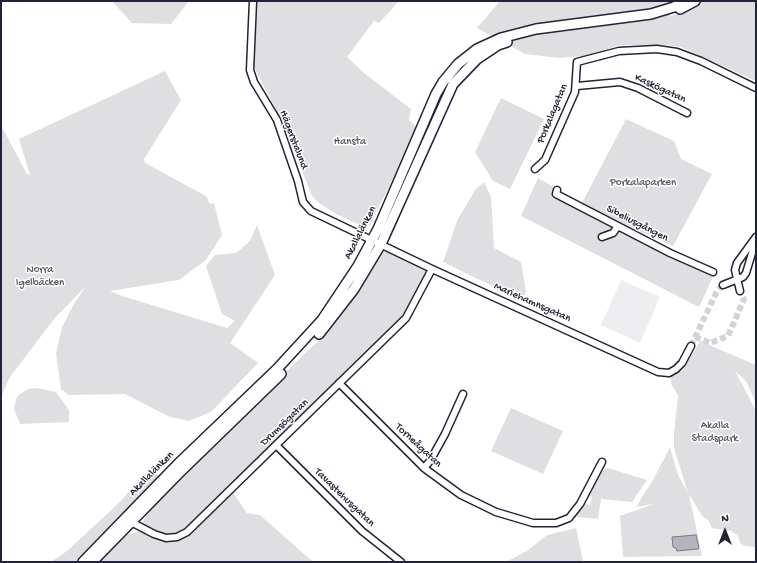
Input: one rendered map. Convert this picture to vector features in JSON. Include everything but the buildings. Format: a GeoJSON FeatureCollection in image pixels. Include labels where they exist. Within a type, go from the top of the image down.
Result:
{"type":"FeatureCollection","features":[{"type":"Feature","properties":{"kind":"main road","name":"Akallalänken"},"geometry":{"type":"LineString","coordinates":[[92,562],[127,520],[311,334],[337,300],[372,240],[436,94],[450,73],[467,56],[489,42],[514,34],[536,29],[651,14],[674,7],[685,1]]}},
{"type":"Feature","properties":{"kind":"main road","name":"Akallalänken"},"geometry":{"type":"LineString","coordinates":[[83,562],[316,337],[354,289],[381,244],[447,95],[460,75],[477,59],[498,45],[516,38],[658,17],[681,9],[695,1]]}},
{"type":"Feature","properties":{"kind":"street","name":"Hägerstalund"},"geometry":{"type":"LineString","coordinates":[[253,1],[250,70],[254,82],[277,120],[298,181],[303,202],[311,211],[381,244]]}},
{"type":"Feature","properties":{"kind":"street","name":"Porkalagatan"},"geometry":{"type":"LineString","coordinates":[[535,169],[545,160],[577,86],[577,62],[619,51],[657,49],[677,52],[756,88]]}},
{"type":"Feature","properties":{"kind":"street","name":"Kaskögatan"},"geometry":{"type":"LineString","coordinates":[[577,86],[620,82],[638,88],[687,113]]}},
{"type":"Feature","properties":{"kind":"street","name":"Sibeliusgången"},"geometry":{"type":"LineString","coordinates":[[557,190],[556,194],[713,272]]}},
{"type":"Feature","properties":{"kind":"street"},"geometry":{"type":"LineString","coordinates":[[602,237],[613,233],[618,226]]}},
{"type":"Feature","properties":{"kind":"street"},"geometry":{"type":"LineString","coordinates":[[723,285],[743,277],[746,273],[756,238]]}},
{"type":"Feature","properties":{"kind":"street"},"geometry":{"type":"LineString","coordinates":[[740,291],[734,270],[737,263],[756,238]]}},
{"type":"Feature","properties":{"kind":"street","name":"Mariehamnsgatan"},"geometry":{"type":"LineString","coordinates":[[381,244],[432,269],[658,372],[669,373],[676,369],[682,362],[691,346]]}},
{"type":"Feature","properties":{"kind":"street","name":"Drumsögatan"},"geometry":{"type":"LineString","coordinates":[[127,520],[154,534],[166,538],[182,535],[406,318],[432,269]]}},
{"type":"Feature","properties":{"kind":"street","name":"Torneågatan"},"geometry":{"type":"LineString","coordinates":[[339,383],[424,468],[461,495],[496,512],[533,522],[556,522],[569,518],[580,504],[602,462]]}},
{"type":"Feature","properties":{"kind":"street"},"geometry":{"type":"LineString","coordinates":[[424,468],[430,461],[445,434],[463,394]]}},
{"type":"Feature","properties":{"kind":"street","name":"Tavastehusgatan"},"geometry":{"type":"LineString","coordinates":[[276,445],[362,531],[401,562]]}},
{"type":"Feature","properties":{"kind":"shaded area"},"geometry":{"type":"Polygon","coordinates":[[[621,280],[660,297],[640,343],[601,325],[621,280]]]}},
{"type":"Feature","properties":{"kind":"shaded area"},"geometry":{"type":"Polygon","coordinates":[[[696,535],[698,549],[677,551],[676,548],[673,547],[672,537],[696,535]]]}},
{"type":"Feature","properties":{"kind":"green space"},"geometry":{"type":"Polygon","coordinates":[[[112,1],[189,1],[171,24],[132,23],[112,1]]]}},
{"type":"Feature","properties":{"kind":"green space","name":"Hansta"},"geometry":{"type":"Polygon","coordinates":[[[257,1],[399,1],[379,23],[374,21],[347,57],[364,73],[411,109],[409,120],[418,128],[370,225],[365,227],[336,214],[319,203],[312,196],[284,125],[253,65],[257,1]]]}},
{"type":"Feature","properties":{"kind":"green space"},"geometry":{"type":"Polygon","coordinates":[[[500,1],[676,1],[668,5],[670,16],[681,13],[700,1],[756,1],[756,81],[681,47],[666,45],[620,45],[585,56],[559,58],[525,54],[477,28],[500,1]]]}},
{"type":"Feature","properties":{"kind":"green space","name":"Norra Igelbäcken"},"geometry":{"type":"Polygon","coordinates":[[[165,71],[181,100],[144,159],[145,163],[206,196],[210,204],[214,203],[222,235],[206,260],[179,280],[110,291],[227,328],[235,321],[222,314],[206,266],[215,255],[236,253],[250,241],[257,225],[275,275],[230,343],[258,363],[211,412],[189,421],[170,417],[125,394],[69,395],[61,389],[56,354],[62,327],[85,287],[54,319],[10,377],[1,397],[1,125],[27,174],[30,175],[19,139],[165,71]]]}},
{"type":"Feature","properties":{"kind":"green space"},"geometry":{"type":"Polygon","coordinates":[[[501,98],[544,119],[510,189],[493,181],[475,152],[501,98]]]}},
{"type":"Feature","properties":{"kind":"green space","name":"Porkalaparken"},"geometry":{"type":"Polygon","coordinates":[[[626,119],[674,141],[681,159],[712,174],[673,246],[601,214],[713,277],[699,307],[521,216],[538,178],[582,203],[626,119]]]}},
{"type":"Feature","properties":{"kind":"green space"},"geometry":{"type":"Polygon","coordinates":[[[484,182],[491,197],[494,248],[521,262],[526,292],[521,300],[443,262],[457,221],[475,190],[484,182]]]}},
{"type":"Feature","properties":{"kind":"green space"},"geometry":{"type":"Polygon","coordinates":[[[390,251],[427,270],[404,315],[230,488],[247,513],[260,515],[313,562],[100,562],[125,535],[137,532],[148,512],[300,358],[323,337],[383,252],[390,251]]]}},
{"type":"Feature","properties":{"kind":"green space","name":"Akalla Stadspark"},"geometry":{"type":"Polygon","coordinates":[[[700,341],[756,365],[756,403],[746,381],[735,371],[756,411],[756,547],[741,544],[737,535],[731,531],[712,528],[708,520],[702,516],[689,494],[702,556],[623,557],[620,516],[654,504],[636,507],[654,478],[670,447],[678,475],[688,493],[674,448],[678,395],[671,384],[671,376],[683,370],[700,341]]]}},
{"type":"Feature","properties":{"kind":"green space"},"geometry":{"type":"Polygon","coordinates":[[[37,388],[56,392],[69,410],[69,422],[20,424],[14,409],[17,396],[28,389],[37,388]]]}},
{"type":"Feature","properties":{"kind":"green space"},"geometry":{"type":"Polygon","coordinates":[[[511,408],[563,431],[543,474],[491,451],[511,408]]]}},
{"type":"Feature","properties":{"kind":"green space"},"geometry":{"type":"Polygon","coordinates":[[[608,468],[647,480],[632,502],[601,499],[598,519],[576,517],[584,503],[590,505],[592,497],[588,495],[596,475],[608,468]]]}},
{"type":"Feature","properties":{"kind":"green space"},"geometry":{"type":"Polygon","coordinates":[[[150,473],[163,476],[79,562],[51,562],[67,551],[121,501],[141,477],[150,473]]]}},
{"type":"Feature","properties":{"kind":"green space"},"geometry":{"type":"Polygon","coordinates":[[[576,528],[583,562],[506,562],[527,551],[547,535],[576,528]]]}},
{"type":"Feature","properties":{"kind":"tunnel"},"geometry":{"type":"LineString","coordinates":[[691,346],[717,291],[723,285]]}},
{"type":"Feature","properties":{"kind":"tunnel"},"geometry":{"type":"LineString","coordinates":[[695,337],[710,343],[728,336],[744,299],[740,291]]}}]}
